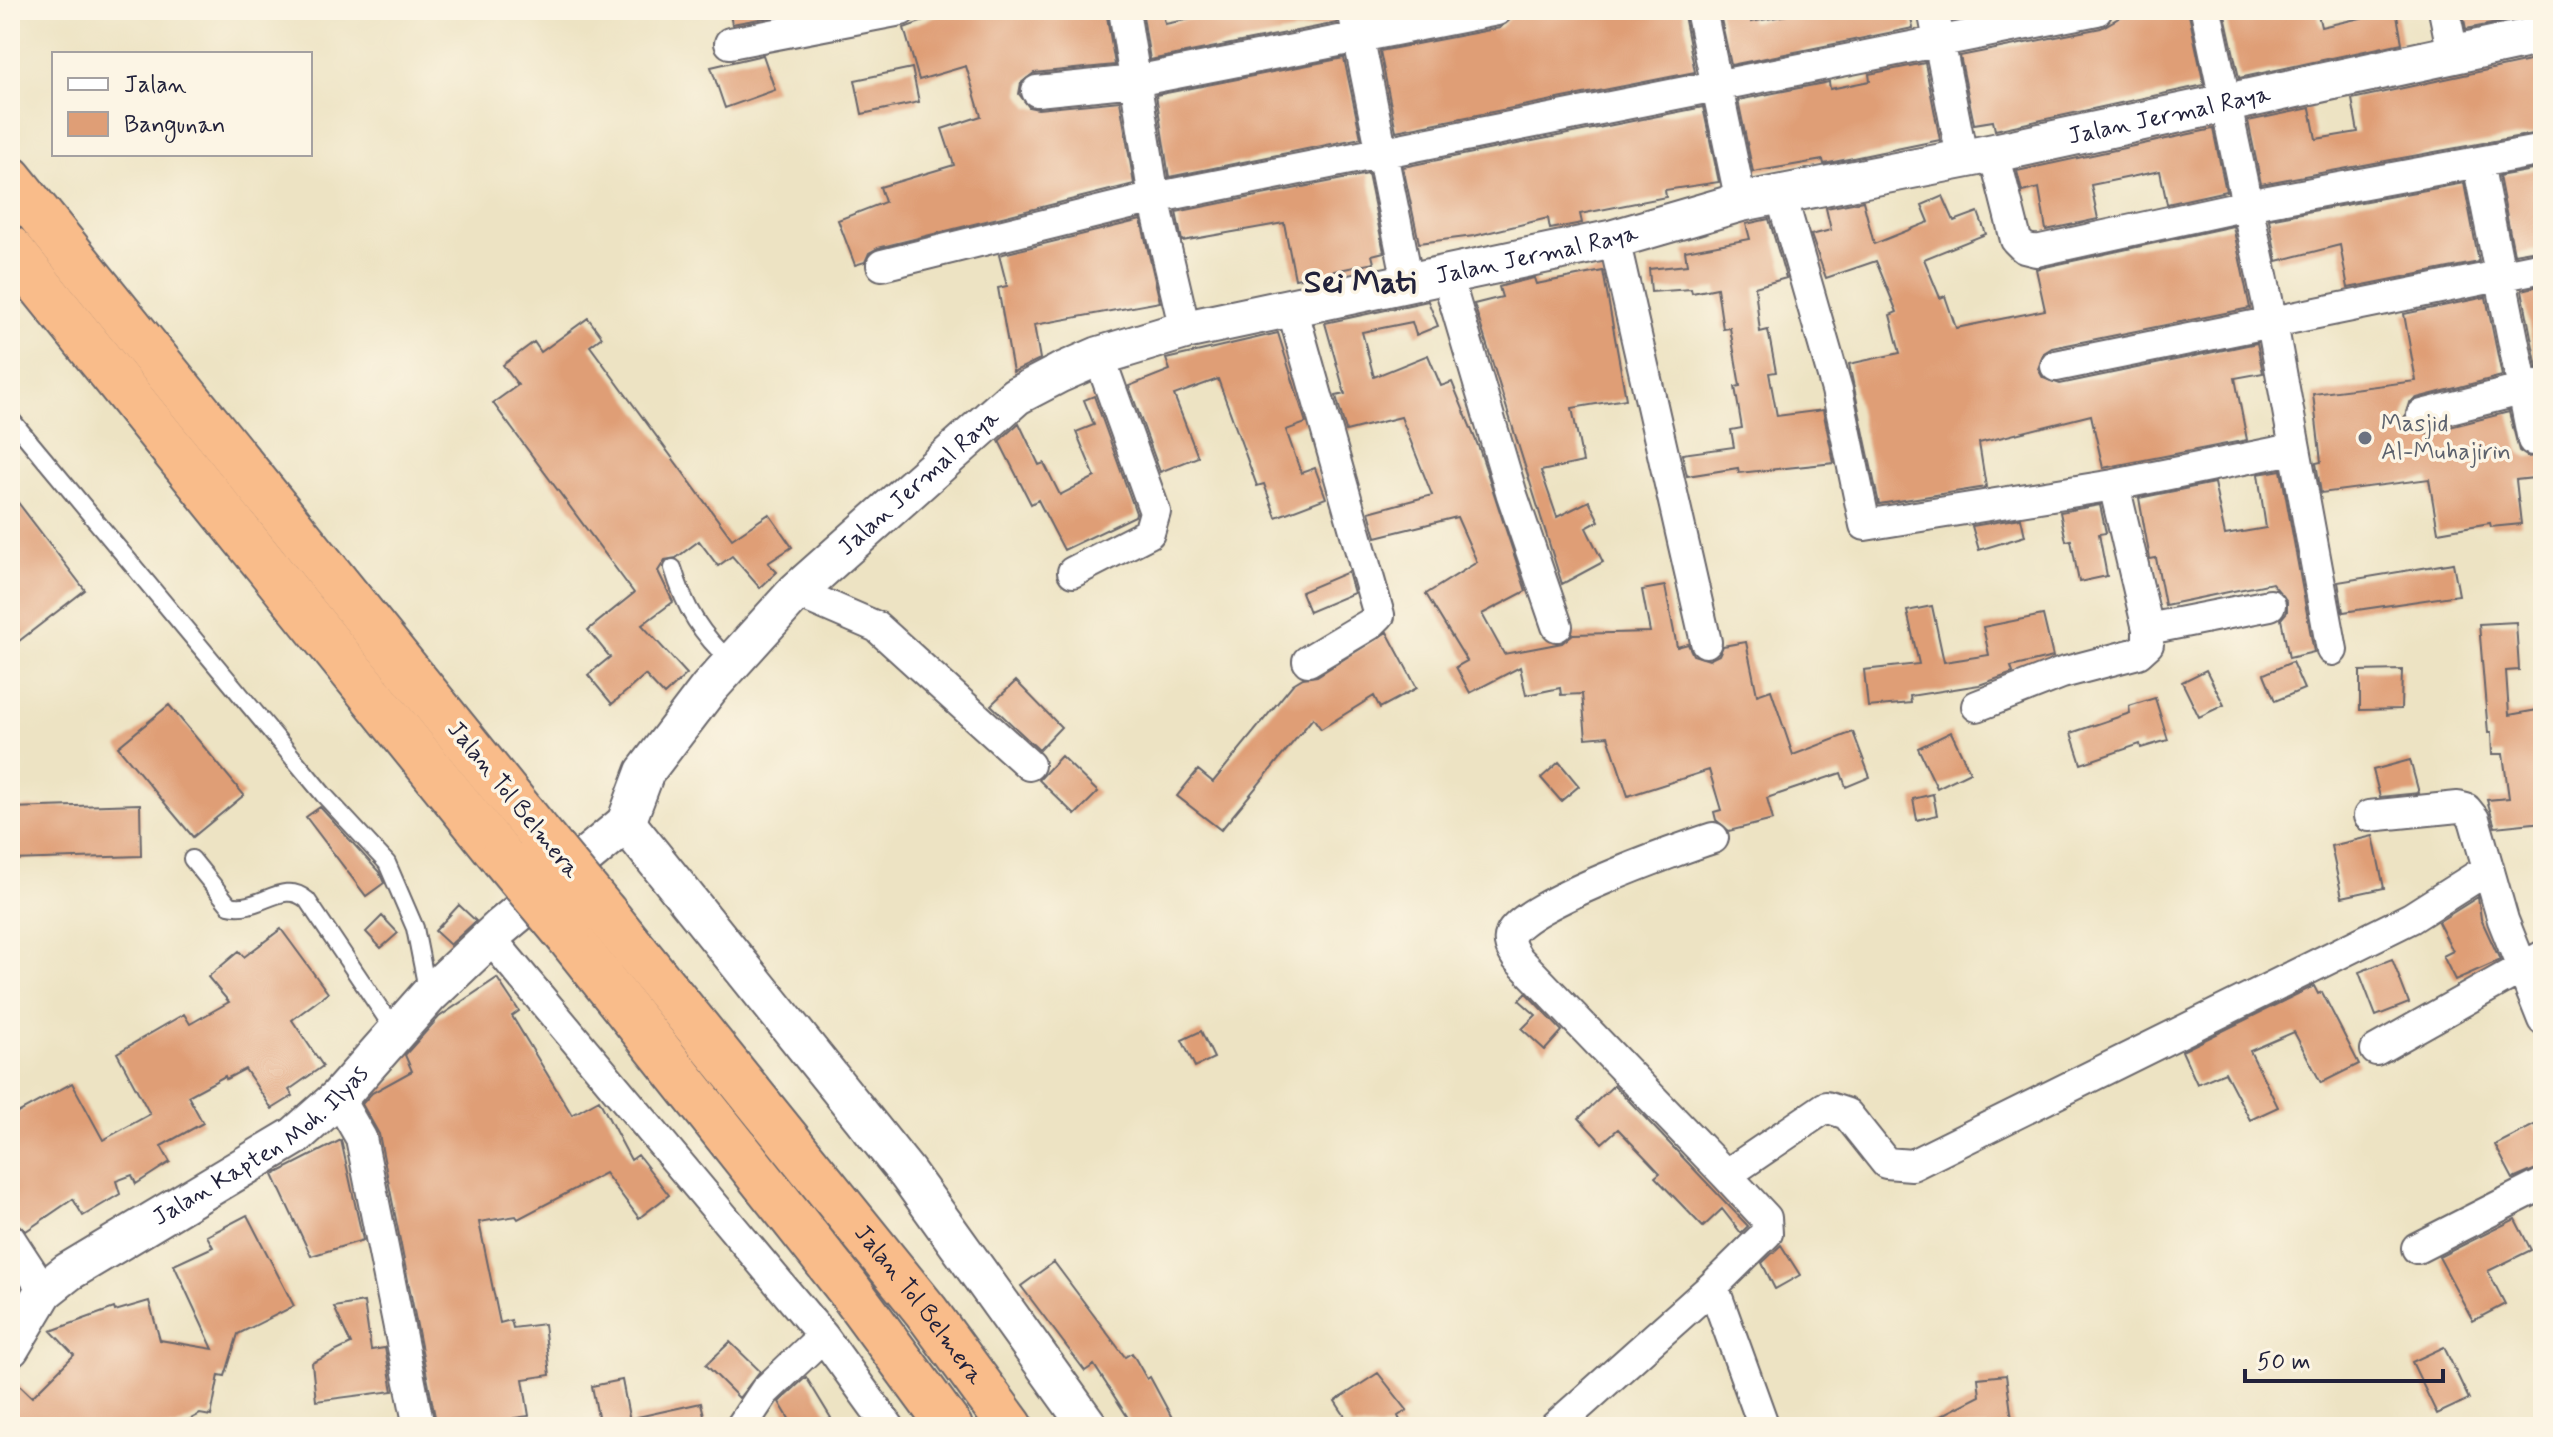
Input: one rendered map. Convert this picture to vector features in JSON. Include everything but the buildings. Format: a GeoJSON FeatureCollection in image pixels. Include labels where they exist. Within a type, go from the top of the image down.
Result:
{"type":"FeatureCollection","features":[{"type":"Feature","properties":{"kind":"highway","name":"Jalan Tol Belmera"},"geometry":{"type":"LineString","coordinates":[[10,178],[907,1287],[1011,1427]]}},
{"type":"Feature","properties":{"kind":"highway","name":"Jalan Tol Belmera"},"geometry":{"type":"LineString","coordinates":[[10,248],[568,936],[847,1287],[950,1427]]}},
{"type":"Feature","properties":{"kind":"street"},"geometry":{"type":"LineString","coordinates":[[730,43],[901,10]]}},
{"type":"Feature","properties":{"kind":"street"},"geometry":{"type":"LineString","coordinates":[[1124,10],[1154,198],[1185,330]]}},
{"type":"Feature","properties":{"kind":"street"},"geometry":{"type":"LineString","coordinates":[[1037,91],[1135,81],[1356,24],[1497,10]]}},
{"type":"Feature","properties":{"kind":"street"},"geometry":{"type":"LineString","coordinates":[[1701,10],[1741,202]]}},
{"type":"Feature","properties":{"kind":"street"},"geometry":{"type":"LineString","coordinates":[[1933,10],[1939,41],[1978,155],[2016,240],[2024,248],[2036,251],[2247,205],[2543,150]]}},
{"type":"Feature","properties":{"kind":"street"},"geometry":{"type":"LineString","coordinates":[[882,265],[1154,198],[2097,10]]}},
{"type":"Feature","properties":{"kind":"street"},"geometry":{"type":"LineString","coordinates":[[2206,10],[2272,323],[2332,650]]}},
{"type":"Feature","properties":{"kind":"street"},"geometry":{"type":"LineString","coordinates":[[2444,10],[2453,54]]}},
{"type":"Feature","properties":{"kind":"street"},"geometry":{"type":"LineString","coordinates":[[1356,24],[1408,282]]}},
{"type":"Feature","properties":{"kind":"street","name":"Jalan Jermal Raya"},"geometry":{"type":"LineString","coordinates":[[626,823],[645,772],[732,663],[796,592],[1016,396],[1099,356],[1185,330],[1614,239],[1741,202],[2543,35]]}},
{"type":"Feature","properties":{"kind":"street"},"geometry":{"type":"LineString","coordinates":[[2478,163],[2500,275],[2533,387],[2533,440]]}},
{"type":"Feature","properties":{"kind":"street"},"geometry":{"type":"LineString","coordinates":[[1781,195],[1837,390],[1865,525],[2114,485],[2293,449]]}},
{"type":"Feature","properties":{"kind":"street"},"geometry":{"type":"LineString","coordinates":[[1614,239],[1706,642]]}},
{"type":"Feature","properties":{"kind":"street"},"geometry":{"type":"LineString","coordinates":[[2056,366],[2543,267]]}},
{"type":"Feature","properties":{"kind":"street"},"geometry":{"type":"LineString","coordinates":[[1447,276],[1512,495],[1557,626]]}},
{"type":"Feature","properties":{"kind":"street"},"geometry":{"type":"LineString","coordinates":[[1292,308],[1379,615],[1370,624],[1308,661]]}},
{"type":"Feature","properties":{"kind":"street"},"geometry":{"type":"LineString","coordinates":[[1073,572],[1149,533],[1155,523],[1155,512],[1099,356]]}},
{"type":"Feature","properties":{"kind":"street"},"geometry":{"type":"LineString","coordinates":[[2422,415],[2533,387]]}},
{"type":"Feature","properties":{"kind":"street"},"geometry":{"type":"LineString","coordinates":[[1977,706],[2062,673],[2138,653],[2148,644],[2148,629],[2114,485]]}},
{"type":"Feature","properties":{"kind":"street"},"geometry":{"type":"LineString","coordinates":[[796,592],[877,627],[1029,765]]}},
{"type":"Feature","properties":{"kind":"street"},"geometry":{"type":"LineString","coordinates":[[2148,629],[2270,605]]}},
{"type":"Feature","properties":{"kind":"street"},"geometry":{"type":"LineString","coordinates":[[2369,816],[2458,807],[2466,809],[2474,819],[2488,869],[2532,962],[2543,1020]]}},
{"type":"Feature","properties":{"kind":"street"},"geometry":{"type":"LineString","coordinates":[[626,823],[907,1173],[1089,1427]]}},
{"type":"Feature","properties":{"kind":"street","name":"Jalan Kapten Moh. Ilyas"},"geometry":{"type":"LineString","coordinates":[[10,1348],[44,1291],[68,1272],[295,1136],[338,1098],[429,995],[496,933],[626,823]]}},
{"type":"Feature","properties":{"kind":"street"},"geometry":{"type":"LineString","coordinates":[[1555,1427],[1713,1286],[1767,1233],[1766,1218],[1517,958],[1510,944],[1511,933],[1555,903],[1639,862],[1713,838]]}},
{"type":"Feature","properties":{"kind":"street"},"geometry":{"type":"LineString","coordinates":[[1726,1175],[1826,1107],[1847,1114],[1886,1163],[1912,1165],[2411,918],[2488,869]]}},
{"type":"Feature","properties":{"kind":"street"},"geometry":{"type":"LineString","coordinates":[[496,933],[823,1336],[889,1427]]}},
{"type":"Feature","properties":{"kind":"street"},"geometry":{"type":"LineString","coordinates":[[2376,1050],[2532,962]]}},
{"type":"Feature","properties":{"kind":"street"},"geometry":{"type":"LineString","coordinates":[[338,1098],[361,1138],[419,1427]]}},
{"type":"Feature","properties":{"kind":"street"},"geometry":{"type":"LineString","coordinates":[[2417,1248],[2543,1184]]}},
{"type":"Feature","properties":{"kind":"street"},"geometry":{"type":"LineString","coordinates":[[10,1239],[44,1291]]}},
{"type":"Feature","properties":{"kind":"street"},"geometry":{"type":"LineString","coordinates":[[1713,1286],[1764,1427]]}},
{"type":"Feature","properties":{"kind":"street"},"geometry":{"type":"LineString","coordinates":[[741,1427],[765,1391],[823,1336]]}},
{"type":"Feature","properties":{"kind":"lane"},"geometry":{"type":"LineString","coordinates":[[10,418],[313,782],[387,863],[415,928],[429,995]]}},
{"type":"Feature","properties":{"kind":"lane"},"geometry":{"type":"LineString","coordinates":[[673,568],[685,608],[705,638],[732,663]]}},
{"type":"Feature","properties":{"kind":"lane"},"geometry":{"type":"LineString","coordinates":[[192,859],[229,905],[250,906],[288,890],[297,892],[307,900],[395,1031]]}},
{"type":"Feature","properties":{"kind":"place","name":"Masjid Al-Muhajirin"},"geometry":{"type":"Point","coordinates":[2365,438]}},
{"type":"Feature","properties":{"kind":"district","name":"Sei Mati"},"geometry":{"type":"Point","coordinates":[1360,283]}}]}
